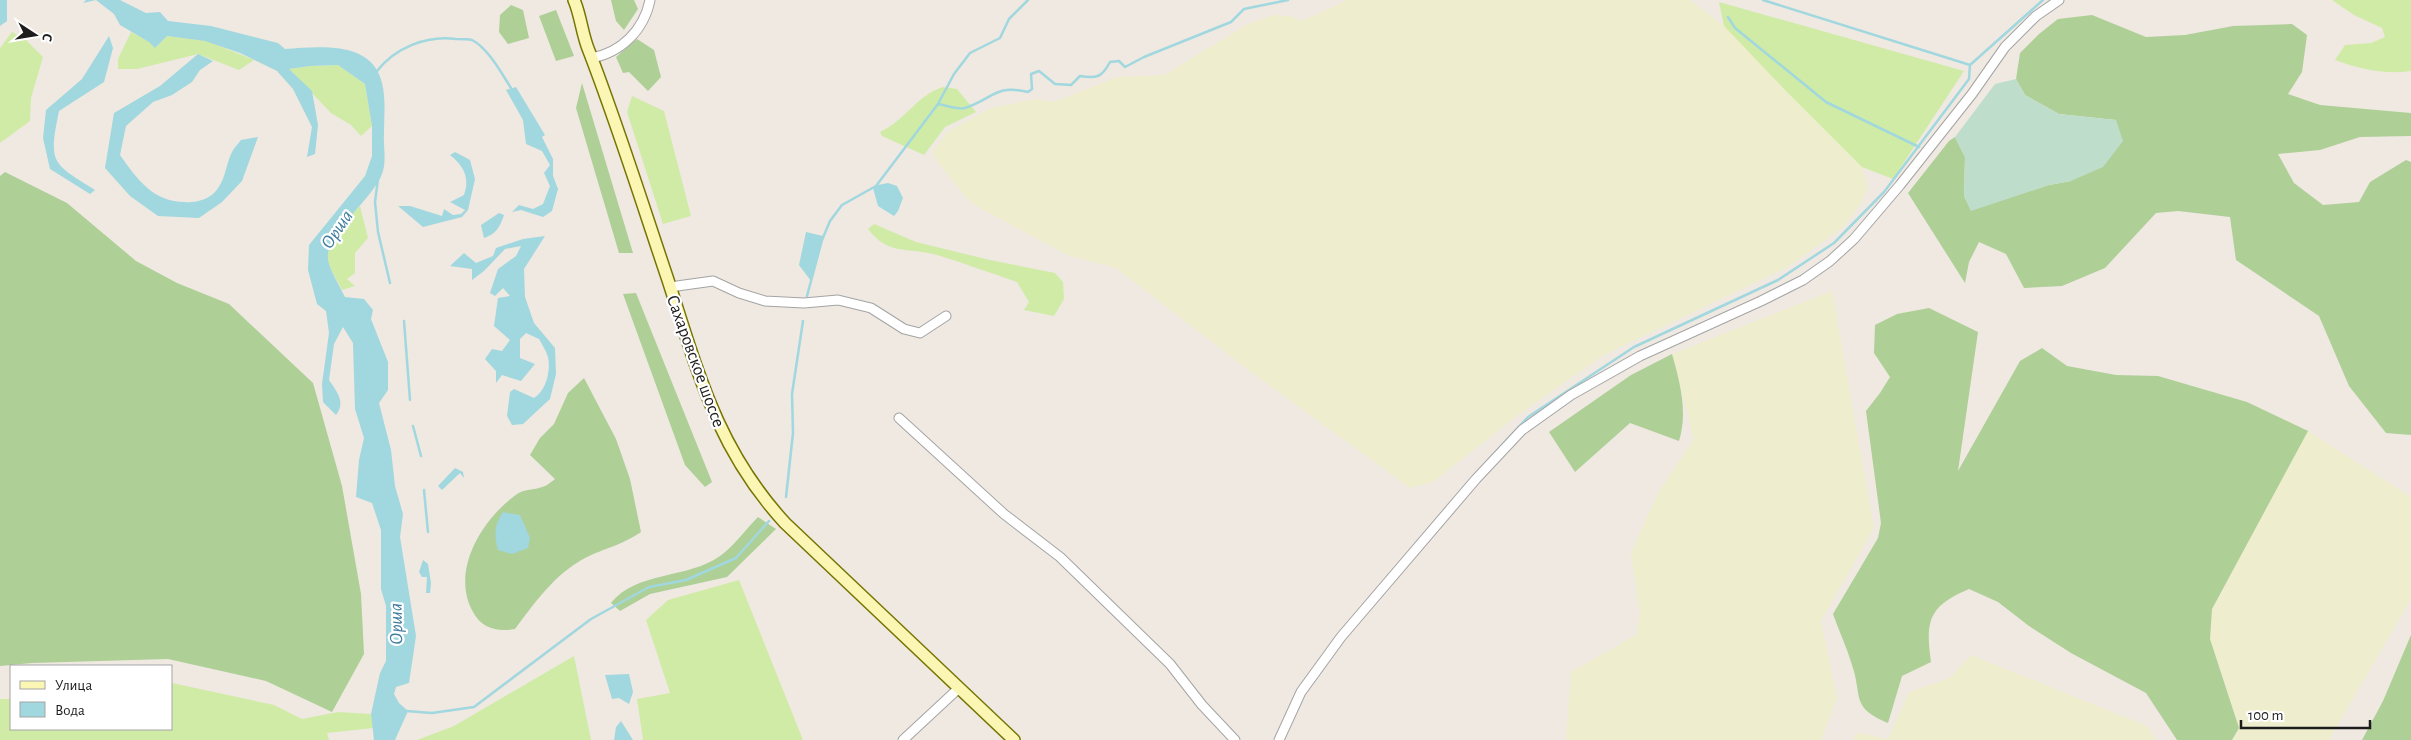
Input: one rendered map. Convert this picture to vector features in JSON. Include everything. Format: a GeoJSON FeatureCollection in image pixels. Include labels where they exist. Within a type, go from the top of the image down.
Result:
{"type":"FeatureCollection","features":[{"type":"Feature","properties":{"kind":"main road","name":"Сахаровское шоссе"},"geometry":{"type":"LineString","coordinates":[[574,0],[591,58],[709,405],[731,451],[755,487],[800,539],[1014,740]]}},
{"type":"Feature","properties":{"kind":"street"},"geometry":{"type":"LineString","coordinates":[[591,58],[606,56],[626,42],[637,31],[648,12],[650,0]]}},
{"type":"Feature","properties":{"kind":"street"},"geometry":{"type":"LineString","coordinates":[[1279,740],[1300,692],[1335,645],[1476,479],[1522,430],[1571,395],[1640,356],[1761,301],[1803,280],[1830,261],[1854,239],[1900,185],[1972,94],[2005,47],[2036,16],[2059,0]]}},
{"type":"Feature","properties":{"kind":"street"},"geometry":{"type":"LineString","coordinates":[[670,287],[713,281],[739,293],[765,301],[804,303],[838,300],[871,308],[904,329],[920,333],[946,316]]}},
{"type":"Feature","properties":{"kind":"street"},"geometry":{"type":"LineString","coordinates":[[900,418],[1004,514],[1060,557],[1170,664],[1202,706],[1235,740]]}},
{"type":"Feature","properties":{"kind":"street"},"geometry":{"type":"LineString","coordinates":[[903,740],[959,688]]}},
{"type":"Feature","properties":{"kind":"green space"},"geometry":{"type":"Polygon","coordinates":[[[611,0],[634,0],[638,9],[624,30],[616,21],[611,0]]]}},
{"type":"Feature","properties":{"kind":"green space"},"geometry":{"type":"Polygon","coordinates":[[[1347,0],[1690,0],[1724,26],[1862,167],[1868,188],[1861,204],[1842,228],[1786,268],[1604,355],[1518,415],[1433,482],[1410,488],[1247,369],[1116,268],[1067,255],[978,207],[968,200],[934,157],[933,151],[947,132],[991,108],[1035,99],[1053,102],[1118,77],[1164,75],[1248,24],[1274,15],[1290,16],[1302,21],[1347,0]]]}},
{"type":"Feature","properties":{"kind":"green space"},"geometry":{"type":"Polygon","coordinates":[[[2332,0],[2411,0],[2411,71],[2373,70],[2335,60],[2345,45],[2371,43],[2385,37],[2382,28],[2354,15],[2332,0]]]}},
{"type":"Feature","properties":{"kind":"green space"},"geometry":{"type":"Polygon","coordinates":[[[1719,2],[1964,71],[1893,179],[1862,167],[1786,91],[1724,26],[1719,2]]]}},
{"type":"Feature","properties":{"kind":"green space"},"geometry":{"type":"Polygon","coordinates":[[[511,5],[523,10],[529,38],[508,44],[499,32],[500,15],[511,5]]]}},
{"type":"Feature","properties":{"kind":"green space"},"geometry":{"type":"Polygon","coordinates":[[[556,10],[574,56],[556,61],[539,16],[556,10]]]}},
{"type":"Feature","properties":{"kind":"green space"},"geometry":{"type":"Polygon","coordinates":[[[2092,15],[2146,37],[2185,35],[2233,26],[2292,24],[2307,35],[2302,72],[2288,94],[2320,105],[2411,113],[2411,136],[2360,137],[2320,150],[2278,154],[2294,183],[2323,205],[2359,202],[2370,182],[2406,160],[2411,162],[2411,435],[2386,433],[2349,386],[2319,316],[2236,260],[2230,217],[2178,211],[2156,213],[2105,268],[2062,286],[2024,288],[2006,254],[1979,242],[1969,262],[1965,283],[1908,193],[1949,141],[1955,137],[1965,157],[1964,196],[1971,210],[2049,185],[2071,181],[2116,120],[2059,114],[2025,95],[2016,79],[2020,53],[2039,34],[2058,19],[2092,15]]]}},
{"type":"Feature","properties":{"kind":"green space"},"geometry":{"type":"Polygon","coordinates":[[[12,32],[25,39],[43,57],[31,98],[30,121],[0,143],[0,48],[12,32]]]}},
{"type":"Feature","properties":{"kind":"green space"},"geometry":{"type":"Polygon","coordinates":[[[131,32],[150,42],[155,48],[167,36],[207,41],[254,60],[239,70],[198,54],[137,69],[118,69],[118,59],[131,32]]]}},
{"type":"Feature","properties":{"kind":"green space"},"geometry":{"type":"Polygon","coordinates":[[[637,39],[654,50],[661,77],[648,91],[629,72],[623,73],[616,57],[637,39]]]}},
{"type":"Feature","properties":{"kind":"green space"},"geometry":{"type":"Polygon","coordinates":[[[338,65],[365,84],[372,126],[361,136],[351,125],[331,113],[289,69],[338,65]]]}},
{"type":"Feature","properties":{"kind":"green space"},"geometry":{"type":"Polygon","coordinates":[[[2016,79],[2025,95],[2059,114],[2116,120],[2123,141],[2103,167],[2071,181],[2049,185],[1971,211],[1964,196],[1965,157],[1955,137],[1995,84],[2016,79]]]}},
{"type":"Feature","properties":{"kind":"green space"},"geometry":{"type":"Polygon","coordinates":[[[582,83],[633,253],[619,253],[576,108],[582,83]]]}},
{"type":"Feature","properties":{"kind":"green space"},"geometry":{"type":"Polygon","coordinates":[[[943,87],[957,89],[976,112],[945,127],[924,155],[882,136],[880,132],[897,121],[926,96],[943,87]]]}},
{"type":"Feature","properties":{"kind":"green space"},"geometry":{"type":"Polygon","coordinates":[[[632,96],[664,111],[691,216],[663,224],[627,112],[632,96]]]}},
{"type":"Feature","properties":{"kind":"green space"},"geometry":{"type":"Polygon","coordinates":[[[5,172],[67,203],[136,261],[177,283],[229,304],[313,383],[342,486],[361,594],[364,654],[332,712],[266,681],[168,659],[32,663],[0,666],[0,176],[5,172]]]}},
{"type":"Feature","properties":{"kind":"green space"},"geometry":{"type":"Polygon","coordinates":[[[360,206],[368,238],[355,253],[355,273],[347,279],[355,286],[342,290],[330,268],[328,254],[339,231],[360,206]]]}},
{"type":"Feature","properties":{"kind":"green space"},"geometry":{"type":"Polygon","coordinates":[[[874,224],[916,242],[1055,273],[1063,282],[1064,299],[1054,316],[1024,310],[1029,302],[1017,282],[937,255],[891,247],[876,238],[868,229],[874,224]]]}},
{"type":"Feature","properties":{"kind":"green space"},"geometry":{"type":"Polygon","coordinates":[[[1832,291],[1874,528],[1821,621],[1837,698],[1821,740],[1566,740],[1571,672],[1636,635],[1640,616],[1631,553],[1658,493],[1694,439],[1672,354],[1832,291]]]}},
{"type":"Feature","properties":{"kind":"green space"},"geometry":{"type":"Polygon","coordinates":[[[636,293],[712,482],[705,487],[685,465],[623,294],[636,293]]]}},
{"type":"Feature","properties":{"kind":"green space"},"geometry":{"type":"Polygon","coordinates":[[[1929,308],[1978,332],[1958,471],[2020,361],[2042,348],[2067,366],[2116,375],[2158,376],[2247,402],[2308,431],[2212,609],[2210,639],[2239,728],[2232,740],[2177,740],[2146,693],[2071,653],[2029,626],[1998,602],[1969,589],[1945,602],[1933,616],[1929,635],[1931,662],[1902,676],[1888,723],[1868,712],[1863,706],[1850,659],[1833,614],[1878,538],[1881,523],[1866,411],[1890,377],[1874,353],[1875,325],[1897,314],[1929,308]]]}},
{"type":"Feature","properties":{"kind":"green space"},"geometry":{"type":"Polygon","coordinates":[[[1672,354],[1683,408],[1682,430],[1679,441],[1630,423],[1575,472],[1549,432],[1631,375],[1672,354]]]}},
{"type":"Feature","properties":{"kind":"green space"},"geometry":{"type":"Polygon","coordinates":[[[584,378],[616,439],[630,479],[641,532],[626,541],[585,558],[564,572],[546,589],[515,629],[491,628],[477,618],[467,596],[465,580],[473,547],[492,517],[517,494],[544,486],[555,479],[530,455],[540,438],[554,424],[568,393],[584,378]]]}},
{"type":"Feature","properties":{"kind":"green space"},"geometry":{"type":"Polygon","coordinates":[[[2308,431],[2411,497],[2411,599],[2329,740],[2232,740],[2239,728],[2210,639],[2212,609],[2308,431]]]}},
{"type":"Feature","properties":{"kind":"green space"},"geometry":{"type":"Polygon","coordinates":[[[758,517],[776,529],[727,577],[650,594],[620,611],[611,603],[634,585],[693,569],[720,556],[758,517]]]}},
{"type":"Feature","properties":{"kind":"green space"},"geometry":{"type":"Polygon","coordinates":[[[739,580],[803,740],[643,740],[637,699],[670,693],[646,620],[668,600],[739,580]]]}},
{"type":"Feature","properties":{"kind":"green space"},"geometry":{"type":"Polygon","coordinates":[[[2411,635],[2411,740],[2362,740],[2383,701],[2411,635]]]}},
{"type":"Feature","properties":{"kind":"green space"},"geometry":{"type":"Polygon","coordinates":[[[1971,655],[2147,726],[2156,740],[1852,740],[1858,733],[1888,739],[1909,692],[1950,678],[1971,655]]]}},
{"type":"Feature","properties":{"kind":"green space"},"geometry":{"type":"Polygon","coordinates":[[[574,656],[591,740],[417,740],[454,726],[574,656]]]}},
{"type":"Feature","properties":{"kind":"green space"},"geometry":{"type":"Polygon","coordinates":[[[172,683],[274,705],[302,719],[338,712],[371,714],[373,728],[327,733],[329,740],[0,740],[0,699],[10,699],[10,730],[172,730],[172,683]]]}},
{"type":"Feature","properties":{"kind":"water"},"geometry":{"type":"Polygon","coordinates":[[[0,0],[7,0],[7,21],[0,26],[0,0]]]}},
{"type":"Feature","properties":{"kind":"water","name":"Орша"},"geometry":{"type":"Polygon","coordinates":[[[96,0],[120,0],[146,13],[160,12],[168,21],[211,26],[278,43],[285,49],[313,47],[342,49],[356,53],[367,59],[376,69],[382,83],[385,159],[382,174],[377,184],[334,239],[329,249],[328,259],[345,297],[364,299],[373,310],[371,319],[388,362],[388,390],[379,403],[391,450],[395,486],[403,514],[400,537],[416,636],[409,683],[396,687],[394,694],[399,703],[408,711],[395,740],[374,740],[371,714],[380,673],[386,661],[386,606],[381,589],[381,530],[372,503],[356,497],[359,460],[364,438],[355,409],[353,343],[343,327],[334,344],[329,380],[340,401],[339,410],[336,415],[323,402],[322,384],[329,333],[326,311],[317,304],[308,270],[309,245],[365,176],[372,156],[372,126],[365,84],[338,65],[289,69],[312,91],[318,125],[315,154],[307,157],[312,127],[293,89],[277,71],[240,53],[205,41],[167,36],[155,48],[149,42],[120,25],[114,14],[96,0]]]}},
{"type":"Feature","properties":{"kind":"water"},"geometry":{"type":"Polygon","coordinates":[[[109,36],[113,48],[104,82],[59,111],[54,142],[54,152],[57,160],[70,174],[95,190],[90,194],[50,169],[43,138],[46,110],[82,79],[109,36]]]}},
{"type":"Feature","properties":{"kind":"water"},"geometry":{"type":"Polygon","coordinates":[[[198,54],[213,61],[200,70],[192,82],[172,95],[153,102],[126,126],[120,155],[126,164],[147,187],[164,198],[174,201],[196,201],[210,196],[217,189],[223,179],[232,152],[241,140],[258,137],[242,181],[222,202],[199,218],[158,216],[130,196],[105,168],[114,113],[160,86],[198,54]]]}},
{"type":"Feature","properties":{"kind":"water"},"geometry":{"type":"Polygon","coordinates":[[[516,87],[545,135],[542,137],[553,159],[553,176],[558,189],[552,211],[543,217],[521,210],[512,212],[519,205],[533,209],[543,204],[550,186],[544,173],[550,165],[542,151],[526,144],[523,120],[506,90],[516,87]]]}},
{"type":"Feature","properties":{"kind":"water"},"geometry":{"type":"Polygon","coordinates":[[[455,152],[470,160],[475,179],[468,210],[462,217],[423,227],[398,206],[410,206],[442,216],[444,209],[453,215],[461,214],[465,210],[450,202],[464,195],[466,189],[466,178],[462,168],[450,155],[455,152]]]}},
{"type":"Feature","properties":{"kind":"water"},"geometry":{"type":"Polygon","coordinates":[[[888,183],[897,186],[903,198],[894,216],[878,206],[873,188],[888,183]]]}},
{"type":"Feature","properties":{"kind":"water"},"geometry":{"type":"Polygon","coordinates":[[[499,213],[504,215],[499,226],[495,232],[484,238],[481,225],[499,213]]]}},
{"type":"Feature","properties":{"kind":"water"},"geometry":{"type":"Polygon","coordinates":[[[806,232],[823,236],[811,281],[799,265],[806,232]]]}},
{"type":"Feature","properties":{"kind":"water"},"geometry":{"type":"Polygon","coordinates":[[[545,236],[524,269],[525,297],[534,323],[555,348],[556,374],[550,399],[523,424],[512,425],[507,416],[510,392],[514,389],[534,398],[542,391],[547,380],[549,368],[548,357],[539,339],[526,333],[520,339],[520,358],[535,364],[521,381],[502,375],[496,383],[496,371],[485,359],[492,349],[502,351],[510,340],[494,326],[498,298],[510,296],[503,288],[495,296],[490,293],[498,269],[516,256],[521,246],[505,249],[484,271],[472,280],[472,269],[450,266],[464,253],[476,263],[493,256],[496,248],[523,239],[545,236]]]}},
{"type":"Feature","properties":{"kind":"water"},"geometry":{"type":"Polygon","coordinates":[[[455,468],[463,472],[464,478],[460,473],[442,490],[438,486],[455,468]]]}},
{"type":"Feature","properties":{"kind":"water"},"geometry":{"type":"Polygon","coordinates":[[[503,512],[520,515],[530,538],[528,548],[512,554],[498,550],[496,530],[503,512]]]}},
{"type":"Feature","properties":{"kind":"water"},"geometry":{"type":"Polygon","coordinates":[[[423,560],[428,564],[431,583],[430,593],[426,593],[427,577],[422,577],[419,572],[423,560]]]}},
{"type":"Feature","properties":{"kind":"water"},"geometry":{"type":"Polygon","coordinates":[[[629,674],[633,692],[629,704],[619,698],[612,699],[605,675],[629,674]]]}},
{"type":"Feature","properties":{"kind":"water"},"geometry":{"type":"Polygon","coordinates":[[[621,721],[633,740],[614,740],[616,727],[621,721]]]}},
{"type":"Feature","properties":{"kind":"waterway"},"geometry":{"type":"LineString","coordinates":[[938,104],[954,74],[970,53],[1000,38],[1009,19],[1028,0]]}},
{"type":"Feature","properties":{"kind":"waterway"},"geometry":{"type":"LineString","coordinates":[[807,296],[822,240],[830,221],[842,205],[876,186],[938,104],[965,108],[1001,91],[1017,90],[1028,92],[1032,89],[1031,74],[1039,71],[1055,84],[1071,85],[1080,76],[1098,76],[1110,62],[1119,61],[1125,67],[1144,57],[1231,22],[1244,9],[1288,0]]}},
{"type":"Feature","properties":{"kind":"waterway"},"geometry":{"type":"LineString","coordinates":[[1763,0],[1970,65]]}},
{"type":"Feature","properties":{"kind":"waterway"},"geometry":{"type":"LineString","coordinates":[[1491,457],[1528,417],[1634,347],[1778,280],[1834,243],[1884,192],[1969,79],[1970,65],[2043,0]]}},
{"type":"Feature","properties":{"kind":"waterway"},"geometry":{"type":"LineString","coordinates":[[1728,17],[1735,28],[1826,102],[1919,147]]}},
{"type":"Feature","properties":{"kind":"waterway"},"geometry":{"type":"LineString","coordinates":[[377,71],[384,63],[402,50],[423,41],[445,38],[469,39],[484,49],[511,88]]}},
{"type":"Feature","properties":{"kind":"waterway"},"geometry":{"type":"LineString","coordinates":[[378,179],[375,202],[378,232],[390,283]]}},
{"type":"Feature","properties":{"kind":"waterway"},"geometry":{"type":"LineString","coordinates":[[404,321],[410,400]]}},
{"type":"Feature","properties":{"kind":"waterway"},"geometry":{"type":"LineString","coordinates":[[786,497],[793,433],[792,394],[803,321]]}},
{"type":"Feature","properties":{"kind":"waterway"},"geometry":{"type":"LineString","coordinates":[[413,426],[421,456]]}},
{"type":"Feature","properties":{"kind":"waterway"},"geometry":{"type":"LineString","coordinates":[[424,490],[428,532]]}},
{"type":"Feature","properties":{"kind":"waterway"},"geometry":{"type":"LineString","coordinates":[[406,711],[432,713],[474,707],[591,619],[649,587],[686,580],[736,558],[769,521]]}}]}
